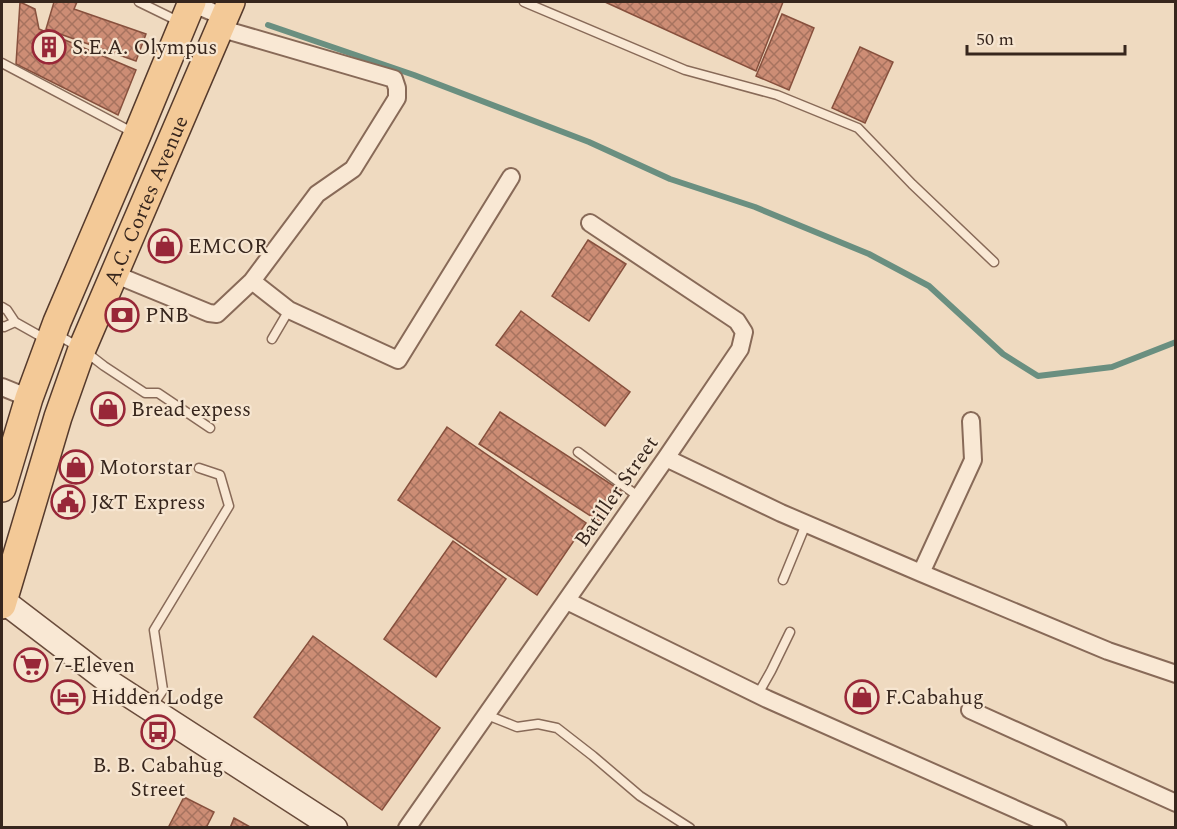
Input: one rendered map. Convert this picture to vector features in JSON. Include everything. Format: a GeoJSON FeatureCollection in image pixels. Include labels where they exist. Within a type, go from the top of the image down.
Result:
{"type":"FeatureCollection","features":[{"type":"Feature","properties":{"kind":"main road","name":"A.C. Cortes Avenue"},"geometry":{"type":"LineString","coordinates":[[2,488],[29,398],[51,337],[189,7]]}},
{"type":"Feature","properties":{"kind":"main road","name":"A.C. Cortes Avenue"},"geometry":{"type":"LineString","coordinates":[[2,602],[58,417],[82,349],[224,16]]}},
{"type":"Feature","properties":{"kind":"street"},"geometry":{"type":"LineString","coordinates":[[114,274],[216,314],[252,281],[317,194],[353,169],[397,98],[394,79],[224,16],[189,7]]}},
{"type":"Feature","properties":{"kind":"street"},"geometry":{"type":"LineString","coordinates":[[252,281],[289,310],[398,360],[511,177]]}},
{"type":"Feature","properties":{"kind":"street","name":"Batiller Street"},"geometry":{"type":"LineString","coordinates":[[407,828],[666,459],[740,349],[744,332],[737,321],[590,223]]}},
{"type":"Feature","properties":{"kind":"street"},"geometry":{"type":"LineString","coordinates":[[2,387],[29,398]]}},
{"type":"Feature","properties":{"kind":"street"},"geometry":{"type":"LineString","coordinates":[[921,573],[973,460],[970,421]]}},
{"type":"Feature","properties":{"kind":"street"},"geometry":{"type":"LineString","coordinates":[[666,459],[806,524],[921,573],[1108,651],[1176,674]]}},
{"type":"Feature","properties":{"kind":"street"},"geometry":{"type":"LineString","coordinates":[[567,601],[758,694],[1058,828]]}},
{"type":"Feature","properties":{"kind":"street"},"geometry":{"type":"LineString","coordinates":[[2,602],[150,710],[335,828]]}},
{"type":"Feature","properties":{"kind":"street"},"geometry":{"type":"LineString","coordinates":[[970,710],[1176,803]]}},
{"type":"Feature","properties":{"kind":"lane"},"geometry":{"type":"LineString","coordinates":[[139,2],[189,7]]}},
{"type":"Feature","properties":{"kind":"lane"},"geometry":{"type":"LineString","coordinates":[[524,2],[685,70],[777,95],[858,128],[912,184],[994,262]]}},
{"type":"Feature","properties":{"kind":"lane"},"geometry":{"type":"LineString","coordinates":[[2,63],[137,135]]}},
{"type":"Feature","properties":{"kind":"lane"},"geometry":{"type":"LineString","coordinates":[[2,308],[7,310],[15,322],[82,349],[145,393],[158,393],[210,428]]}},
{"type":"Feature","properties":{"kind":"lane"},"geometry":{"type":"LineString","coordinates":[[272,339],[289,310]]}},
{"type":"Feature","properties":{"kind":"lane"},"geometry":{"type":"LineString","coordinates":[[2,326],[15,322]]}},
{"type":"Feature","properties":{"kind":"lane"},"geometry":{"type":"LineString","coordinates":[[578,452],[639,497]]}},
{"type":"Feature","properties":{"kind":"lane"},"geometry":{"type":"LineString","coordinates":[[150,710],[163,690],[154,630],[229,506],[220,475],[199,468]]}},
{"type":"Feature","properties":{"kind":"lane"},"geometry":{"type":"LineString","coordinates":[[783,580],[806,524]]}},
{"type":"Feature","properties":{"kind":"lane"},"geometry":{"type":"LineString","coordinates":[[758,694],[790,633]]}},
{"type":"Feature","properties":{"kind":"lane"},"geometry":{"type":"LineString","coordinates":[[487,715],[517,727],[538,724],[557,728],[640,796],[690,828]]}},
{"type":"Feature","properties":{"kind":"building","name":"S.E.A. Olympus"},"geometry":{"type":"Polygon","coordinates":[[[20,2],[35,9],[39,29],[136,70],[118,115],[16,64],[20,2]]]}},
{"type":"Feature","properties":{"kind":"building"},"geometry":{"type":"Polygon","coordinates":[[[54,2],[77,2],[74,9],[146,34],[136,61],[46,29],[54,2]]]}},
{"type":"Feature","properties":{"kind":"building"},"geometry":{"type":"Polygon","coordinates":[[[605,2],[783,2],[756,71],[605,2]]]}},
{"type":"Feature","properties":{"kind":"building"},"geometry":{"type":"Polygon","coordinates":[[[782,14],[814,28],[789,90],[756,76],[782,14]]]}},
{"type":"Feature","properties":{"kind":"building"},"geometry":{"type":"Polygon","coordinates":[[[860,47],[893,62],[865,123],[832,108],[860,47]]]}},
{"type":"Feature","properties":{"kind":"building"},"geometry":{"type":"Polygon","coordinates":[[[588,240],[626,264],[589,321],[552,296],[588,240]]]}},
{"type":"Feature","properties":{"kind":"building"},"geometry":{"type":"Polygon","coordinates":[[[521,311],[630,392],[605,426],[496,345],[521,311]]]}},
{"type":"Feature","properties":{"kind":"building"},"geometry":{"type":"Polygon","coordinates":[[[500,412],[623,492],[603,524],[479,444],[500,412]]]}},
{"type":"Feature","properties":{"kind":"building"},"geometry":{"type":"Polygon","coordinates":[[[447,427],[586,523],[537,595],[398,500],[447,427]]]}},
{"type":"Feature","properties":{"kind":"building"},"geometry":{"type":"Polygon","coordinates":[[[453,541],[506,579],[436,677],[384,639],[453,541]]]}},
{"type":"Feature","properties":{"kind":"building"},"geometry":{"type":"Polygon","coordinates":[[[313,636],[440,728],[382,810],[254,717],[313,636]]]}},
{"type":"Feature","properties":{"kind":"building"},"geometry":{"type":"Polygon","coordinates":[[[184,797],[214,812],[206,828],[168,828],[184,797]]]}},
{"type":"Feature","properties":{"kind":"building"},"geometry":{"type":"Polygon","coordinates":[[[234,818],[252,828],[230,828],[234,818]]]}},
{"type":"Feature","properties":{"kind":"waterway"},"geometry":{"type":"LineString","coordinates":[[268,25],[414,75],[589,142],[670,179],[755,207],[869,254],[929,286],[1003,354],[1038,376],[1112,367],[1176,342]]}},
{"type":"Feature","properties":{"kind":"place","name":"S.E.A. Olympus"},"geometry":{"type":"Point","coordinates":[49,47]}},
{"type":"Feature","properties":{"kind":"place","name":"EMCOR"},"geometry":{"type":"Point","coordinates":[165,246]}},
{"type":"Feature","properties":{"kind":"place","name":"PNB"},"geometry":{"type":"Point","coordinates":[122,315]}},
{"type":"Feature","properties":{"kind":"place","name":"Bread expess"},"geometry":{"type":"Point","coordinates":[108,409]}},
{"type":"Feature","properties":{"kind":"place","name":"Motorstar"},"geometry":{"type":"Point","coordinates":[76,467]}},
{"type":"Feature","properties":{"kind":"place","name":"J&T Express"},"geometry":{"type":"Point","coordinates":[68,502]}},
{"type":"Feature","properties":{"kind":"place","name":"7-Eleven"},"geometry":{"type":"Point","coordinates":[31,665]}},
{"type":"Feature","properties":{"kind":"place","name":"Hidden Lodge"},"geometry":{"type":"Point","coordinates":[68,697]}},
{"type":"Feature","properties":{"kind":"place","name":"F.Cabahug"},"geometry":{"type":"Point","coordinates":[862,697]}},
{"type":"Feature","properties":{"kind":"place","name":"B. B. Cabahug Street"},"geometry":{"type":"Point","coordinates":[158,732]}}]}
